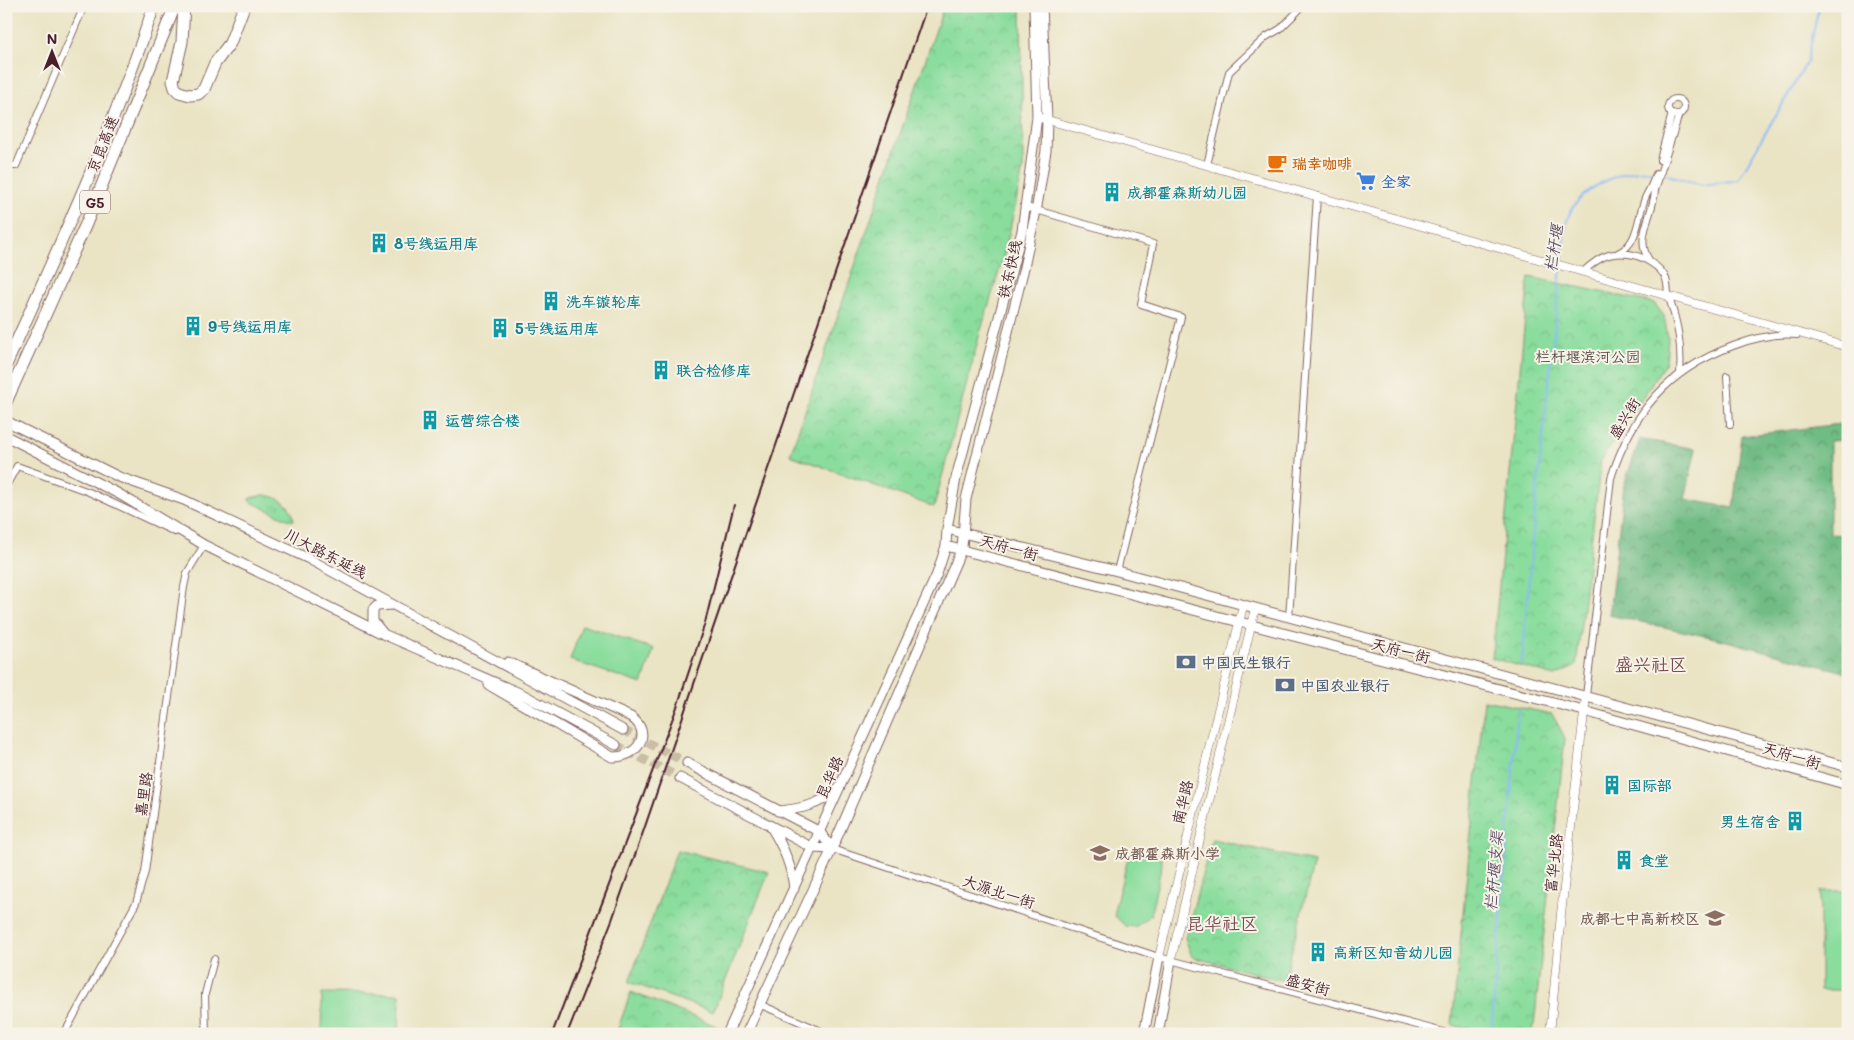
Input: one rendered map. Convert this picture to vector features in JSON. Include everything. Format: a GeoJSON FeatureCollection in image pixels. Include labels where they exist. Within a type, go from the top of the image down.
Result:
{"type":"FeatureCollection","features":[{"type":"Feature","properties":{"kind":"highway","name":"京昆高速"},"geometry":{"type":"LineString","coordinates":[[6,365],[58,249],[129,76],[154,6]]}},
{"type":"Feature","properties":{"kind":"highway","name":"京昆高速"},"geometry":{"type":"LineString","coordinates":[[8,399],[86,224],[175,6]]}},
{"type":"Feature","properties":{"kind":"highway"},"geometry":{"type":"LineString","coordinates":[[184,6],[182,42],[173,73],[173,81],[174,88],[179,92],[190,95],[198,94],[204,89],[215,63],[230,44],[244,6]]}},
{"type":"Feature","properties":{"kind":"main road","name":"铁东快线"},"geometry":{"type":"LineString","coordinates":[[947,529],[956,478],[1022,231],[1026,207],[1037,117],[1034,6]]}},
{"type":"Feature","properties":{"kind":"main road","name":"铁东快线"},"geometry":{"type":"LineString","coordinates":[[963,533],[966,499],[1037,209],[1046,151],[1047,120],[1042,6]]}},
{"type":"Feature","properties":{"kind":"main road","name":"川大路东延线"},"geometry":{"type":"LineString","coordinates":[[6,421],[119,478],[184,500],[309,559],[623,730]]}},
{"type":"Feature","properties":{"kind":"main road"},"geometry":{"type":"LineString","coordinates":[[6,436],[119,494],[204,545],[383,634],[524,695],[616,745]]}},
{"type":"Feature","properties":{"kind":"main road","name":"天府一街"},"geometry":{"type":"LineString","coordinates":[[947,529],[1117,571],[1848,766]]}},
{"type":"Feature","properties":{"kind":"main road","name":"昆华路"},"geometry":{"type":"LineString","coordinates":[[727,1034],[937,574],[946,546],[947,529]]}},
{"type":"Feature","properties":{"kind":"main road","name":"昆华路"},"geometry":{"type":"LineString","coordinates":[[746,1034],[832,848],[962,548],[963,533]]}},
{"type":"Feature","properties":{"kind":"main road","name":"天府一街"},"geometry":{"type":"LineString","coordinates":[[946,546],[962,548],[1251,626],[1584,711],[1848,785]]}},
{"type":"Feature","properties":{"kind":"main road"},"geometry":{"type":"LineString","coordinates":[[383,634],[373,621],[373,610],[384,604],[395,606]]}},
{"type":"Feature","properties":{"kind":"main road"},"geometry":{"type":"LineString","coordinates":[[460,668],[612,757],[623,758],[630,755],[639,745],[641,731],[631,717],[536,673],[470,646]]}},
{"type":"Feature","properties":{"kind":"main road"},"geometry":{"type":"LineString","coordinates":[[687,763],[820,832],[832,848]]}},
{"type":"Feature","properties":{"kind":"main road"},"geometry":{"type":"LineString","coordinates":[[680,778],[812,848],[832,848]]}},
{"type":"Feature","properties":{"kind":"main road"},"geometry":{"type":"LineString","coordinates":[[778,811],[801,809],[824,801],[839,788]]}},
{"type":"Feature","properties":{"kind":"main road"},"geometry":{"type":"LineString","coordinates":[[771,827],[782,844],[793,872],[794,890]]}},
{"type":"Feature","properties":{"kind":"main road","name":"南华路"},"geometry":{"type":"LineString","coordinates":[[1144,1034],[1159,957]]}},
{"type":"Feature","properties":{"kind":"main road"},"geometry":{"type":"LineString","coordinates":[[1158,1034],[1170,960]]}},
{"type":"Feature","properties":{"kind":"street"},"geometry":{"type":"LineString","coordinates":[[6,166],[16,166],[84,6]]}},
{"type":"Feature","properties":{"kind":"street"},"geometry":{"type":"LineString","coordinates":[[1207,165],[1229,72],[1266,36],[1280,29],[1298,11]]}},
{"type":"Feature","properties":{"kind":"street"},"geometry":{"type":"LineString","coordinates":[[1664,154],[1672,113],[1668,104],[1677,99],[1684,106],[1679,114],[1664,154],[1643,237],[1644,253],[1666,278],[1668,295],[1680,332],[1680,374]]}},
{"type":"Feature","properties":{"kind":"street"},"geometry":{"type":"LineString","coordinates":[[1672,113],[1679,114]]}},
{"type":"Feature","properties":{"kind":"street"},"geometry":{"type":"LineString","coordinates":[[1037,117],[1550,263],[1584,271],[1806,336]]}},
{"type":"Feature","properties":{"kind":"street"},"geometry":{"type":"LineString","coordinates":[[1584,271],[1596,259],[1626,249],[1633,239],[1646,197],[1655,185]]}},
{"type":"Feature","properties":{"kind":"street"},"geometry":{"type":"LineString","coordinates":[[1289,618],[1317,196]]}},
{"type":"Feature","properties":{"kind":"street"},"geometry":{"type":"LineString","coordinates":[[1026,207],[1153,244],[1141,304],[1181,317],[1117,571]]}},
{"type":"Feature","properties":{"kind":"street"},"geometry":{"type":"LineString","coordinates":[[1617,253],[1634,255],[1650,261]]}},
{"type":"Feature","properties":{"kind":"street","name":"盛兴街"},"geometry":{"type":"LineString","coordinates":[[1586,696],[1611,478],[1621,448],[1656,395],[1694,364],[1744,342],[1776,334],[1806,336],[1848,347]]}},
{"type":"Feature","properties":{"kind":"street"},"geometry":{"type":"LineString","coordinates":[[1727,376],[1730,424]]}},
{"type":"Feature","properties":{"kind":"street"},"geometry":{"type":"LineString","coordinates":[[6,486],[17,466],[89,492],[204,545]]}},
{"type":"Feature","properties":{"kind":"street","name":"嘉里路"},"geometry":{"type":"LineString","coordinates":[[64,1034],[136,903],[144,872],[184,587],[187,573],[204,545]]}},
{"type":"Feature","properties":{"kind":"street","name":"南华路"},"geometry":{"type":"LineString","coordinates":[[1159,957],[1243,606]]}},
{"type":"Feature","properties":{"kind":"street"},"geometry":{"type":"LineString","coordinates":[[1170,960],[1255,609]]}},
{"type":"Feature","properties":{"kind":"street","name":"富华北路"},"geometry":{"type":"LineString","coordinates":[[1550,1034],[1586,696]]}},
{"type":"Feature","properties":{"kind":"street","name":"大源北一街"},"geometry":{"type":"LineString","coordinates":[[832,848],[1159,957]]}},
{"type":"Feature","properties":{"kind":"street","name":"盛安街"},"geometry":{"type":"LineString","coordinates":[[1159,957],[1451,1034]]}},
{"type":"Feature","properties":{"kind":"street"},"geometry":{"type":"LineString","coordinates":[[206,1034],[205,994],[214,959]]}},
{"type":"Feature","properties":{"kind":"street"},"geometry":{"type":"LineString","coordinates":[[759,1004],[828,1034]]}},
{"type":"Feature","properties":{"kind":"green space"},"geometry":{"type":"Polygon","coordinates":[[[944,6],[1021,6],[1023,169],[1005,252],[980,333],[934,507],[790,455],[944,6]]]}},
{"type":"Feature","properties":{"kind":"green space","name":"栏杆堰滨河公园"},"geometry":{"type":"Polygon","coordinates":[[[1529,277],[1654,303],[1664,316],[1668,338],[1666,362],[1601,460],[1576,666],[1555,676],[1492,658],[1529,277]]]}},
{"type":"Feature","properties":{"kind":"green space"},"geometry":{"type":"Polygon","coordinates":[[[1848,423],[1848,440],[1830,441],[1830,534],[1848,535],[1848,673],[1719,639],[1609,615],[1624,485],[1640,439],[1696,449],[1685,499],[1733,508],[1742,436],[1848,423]]]}},
{"type":"Feature","properties":{"kind":"green space"},"geometry":{"type":"Polygon","coordinates":[[[263,495],[279,499],[287,505],[293,514],[294,520],[291,521],[249,501],[250,498],[263,495]]]}},
{"type":"Feature","properties":{"kind":"green space"},"geometry":{"type":"Polygon","coordinates":[[[582,625],[654,649],[642,684],[570,660],[582,625]]]}},
{"type":"Feature","properties":{"kind":"green space"},"geometry":{"type":"Polygon","coordinates":[[[1484,700],[1552,714],[1565,738],[1533,1034],[1485,1034],[1452,1025],[1484,700]]]}},
{"type":"Feature","properties":{"kind":"green space"},"geometry":{"type":"Polygon","coordinates":[[[1212,839],[1314,862],[1284,981],[1192,957],[1185,938],[1212,839]]]}},
{"type":"Feature","properties":{"kind":"green space"},"geometry":{"type":"Polygon","coordinates":[[[1143,848],[1160,856],[1162,864],[1150,916],[1135,927],[1125,926],[1115,916],[1115,906],[1129,855],[1133,850],[1143,848]]]}},
{"type":"Feature","properties":{"kind":"green space"},"geometry":{"type":"Polygon","coordinates":[[[677,850],[769,872],[713,1012],[629,982],[677,850]]]}},
{"type":"Feature","properties":{"kind":"green space"},"geometry":{"type":"Polygon","coordinates":[[[1820,891],[1848,891],[1848,990],[1820,990],[1820,891]]]}},
{"type":"Feature","properties":{"kind":"green space"},"geometry":{"type":"Polygon","coordinates":[[[631,992],[721,1028],[718,1034],[616,1034],[631,992]]]}},
{"type":"Feature","properties":{"kind":"green space"},"geometry":{"type":"Polygon","coordinates":[[[322,993],[400,994],[399,1034],[321,1034],[322,993]]]}},
{"type":"Feature","properties":{"kind":"waterway","name":"栏杆堰"},"geometry":{"type":"LineString","coordinates":[[1661,173],[1703,185],[1738,180],[1807,62],[1819,6]]}},
{"type":"Feature","properties":{"kind":"waterway","name":"栏杆堰"},"geometry":{"type":"LineString","coordinates":[[1562,263],[1566,225],[1576,203],[1585,194],[1596,186],[1621,175],[1633,172],[1656,172]]}},
{"type":"Feature","properties":{"kind":"waterway","name":"栏杆堰"},"geometry":{"type":"LineString","coordinates":[[1522,664],[1535,508],[1561,268]]}},
{"type":"Feature","properties":{"kind":"waterway","name":"栏杆堰支渠"},"geometry":{"type":"LineString","coordinates":[[1491,1034],[1518,710]]}},
{"type":"Feature","properties":{"kind":"tunnel"},"geometry":{"type":"LineString","coordinates":[[623,730],[687,763]]}},
{"type":"Feature","properties":{"kind":"tunnel"},"geometry":{"type":"LineString","coordinates":[[616,745],[680,778]]}},
{"type":"Feature","properties":{"kind":"railway"},"geometry":{"type":"LineString","coordinates":[[567,1034],[612,920],[640,841],[927,6]]}},
{"type":"Feature","properties":{"kind":"railway"},"geometry":{"type":"LineString","coordinates":[[552,1034],[677,707],[705,623],[734,505]]}},
{"type":"Feature","properties":{"kind":"place","name":"瑞幸咖啡"},"geometry":{"type":"Point","coordinates":[1277,163]}},
{"type":"Feature","properties":{"kind":"place","name":"全家"},"geometry":{"type":"Point","coordinates":[1366,181]}},
{"type":"Feature","properties":{"kind":"place","name":"成都霍森斯幼儿园"},"geometry":{"type":"Point","coordinates":[1112,192]}},
{"type":"Feature","properties":{"kind":"place","name":"8号线运用库"},"geometry":{"type":"Point","coordinates":[379,243]}},
{"type":"Feature","properties":{"kind":"place","name":"洗车镟轮库"},"geometry":{"type":"Point","coordinates":[551,301]}},
{"type":"Feature","properties":{"kind":"place","name":"9号线运用库"},"geometry":{"type":"Point","coordinates":[193,326]}},
{"type":"Feature","properties":{"kind":"place","name":"5号线运用库"},"geometry":{"type":"Point","coordinates":[500,328]}},
{"type":"Feature","properties":{"kind":"place","name":"联合检修库"},"geometry":{"type":"Point","coordinates":[661,370]}},
{"type":"Feature","properties":{"kind":"place","name":"运营综合楼"},"geometry":{"type":"Point","coordinates":[430,420]}},
{"type":"Feature","properties":{"kind":"place","name":"中国民生银行"},"geometry":{"type":"Point","coordinates":[1186,662]}},
{"type":"Feature","properties":{"kind":"place","name":"中国农业银行"},"geometry":{"type":"Point","coordinates":[1285,685]}},
{"type":"Feature","properties":{"kind":"place","name":"国际部"},"geometry":{"type":"Point","coordinates":[1612,785]}},
{"type":"Feature","properties":{"kind":"place","name":"男生宿舍"},"geometry":{"type":"Point","coordinates":[1795,821]}},
{"type":"Feature","properties":{"kind":"place","name":"成都霍森斯小学"},"geometry":{"type":"Point","coordinates":[1100,853]}},
{"type":"Feature","properties":{"kind":"place","name":"食堂"},"geometry":{"type":"Point","coordinates":[1624,860]}},
{"type":"Feature","properties":{"kind":"place","name":"成都七中高新校区"},"geometry":{"type":"Point","coordinates":[1715,918]}},
{"type":"Feature","properties":{"kind":"place","name":"高新区知音幼儿园"},"geometry":{"type":"Point","coordinates":[1318,952]}},
{"type":"Feature","properties":{"kind":"district","name":"盛兴社区"},"geometry":{"type":"Point","coordinates":[1651,664]}},
{"type":"Feature","properties":{"kind":"district","name":"昆华社区"},"geometry":{"type":"Point","coordinates":[1222,923]}}]}
